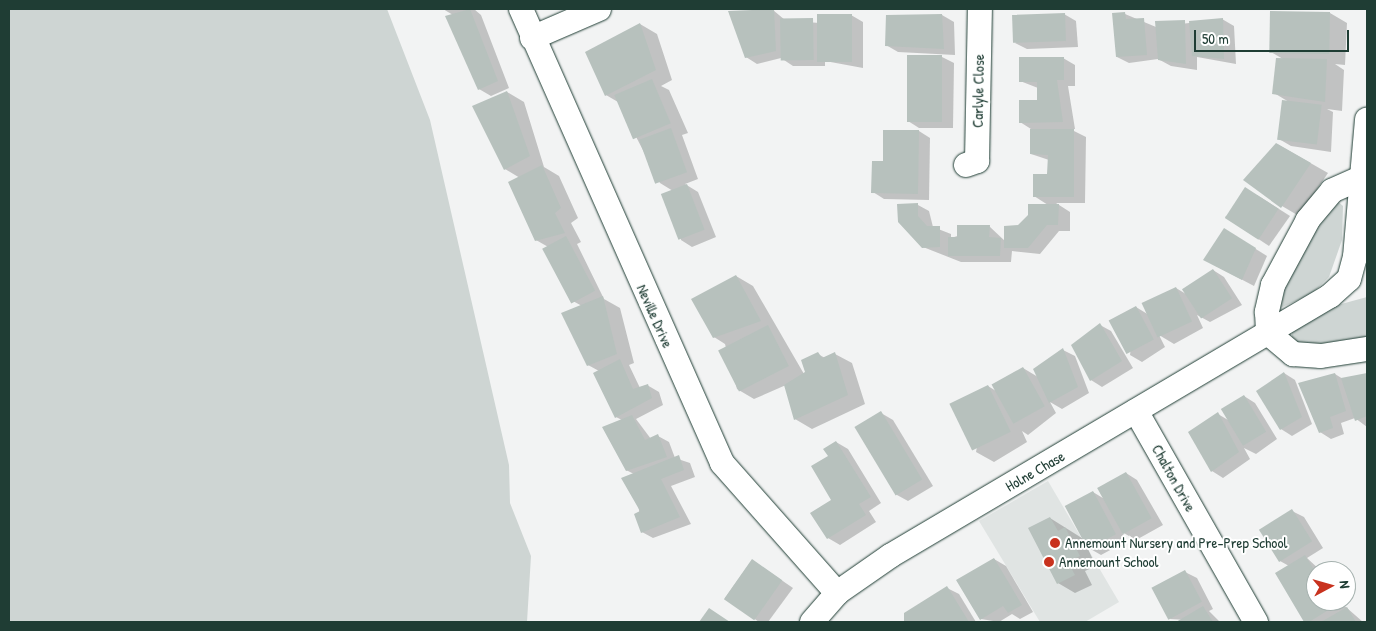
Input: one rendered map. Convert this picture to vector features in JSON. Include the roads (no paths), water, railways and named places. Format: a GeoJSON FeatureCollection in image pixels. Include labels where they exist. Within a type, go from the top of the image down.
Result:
{"type":"FeatureCollection","features":[{"type":"Feature","properties":{"kind":"street","name":"Neville Drive"},"geometry":{"type":"LineString","coordinates":[[521,9],[532,38],[722,463],[837,593]]}},
{"type":"Feature","properties":{"kind":"street"},"geometry":{"type":"LineString","coordinates":[[532,38],[599,9]]}},
{"type":"Feature","properties":{"kind":"street","name":"Carlyle Close"},"geometry":{"type":"LineString","coordinates":[[966,165],[977,161],[980,9]]}},
{"type":"Feature","properties":{"kind":"street","name":"Holne Chase"},"geometry":{"type":"LineString","coordinates":[[812,622],[837,593],[890,556],[1358,281],[1367,120]]}},
{"type":"Feature","properties":{"kind":"street"},"geometry":{"type":"LineString","coordinates":[[1363,177],[1342,183],[1308,220],[1273,285],[1268,333],[1293,354],[1321,356],[1367,349]]}},
{"type":"Feature","properties":{"kind":"street","name":"Chalton Drive"},"geometry":{"type":"LineString","coordinates":[[1136,411],[1256,622]]}},
{"type":"Feature","properties":{"kind":"place","name":"Annemount Nursery and Pre-Prep School"},"geometry":{"type":"Point","coordinates":[1055,543]}},
{"type":"Feature","properties":{"kind":"place","name":"Annemount School"},"geometry":{"type":"Point","coordinates":[1049,562]}}]}
